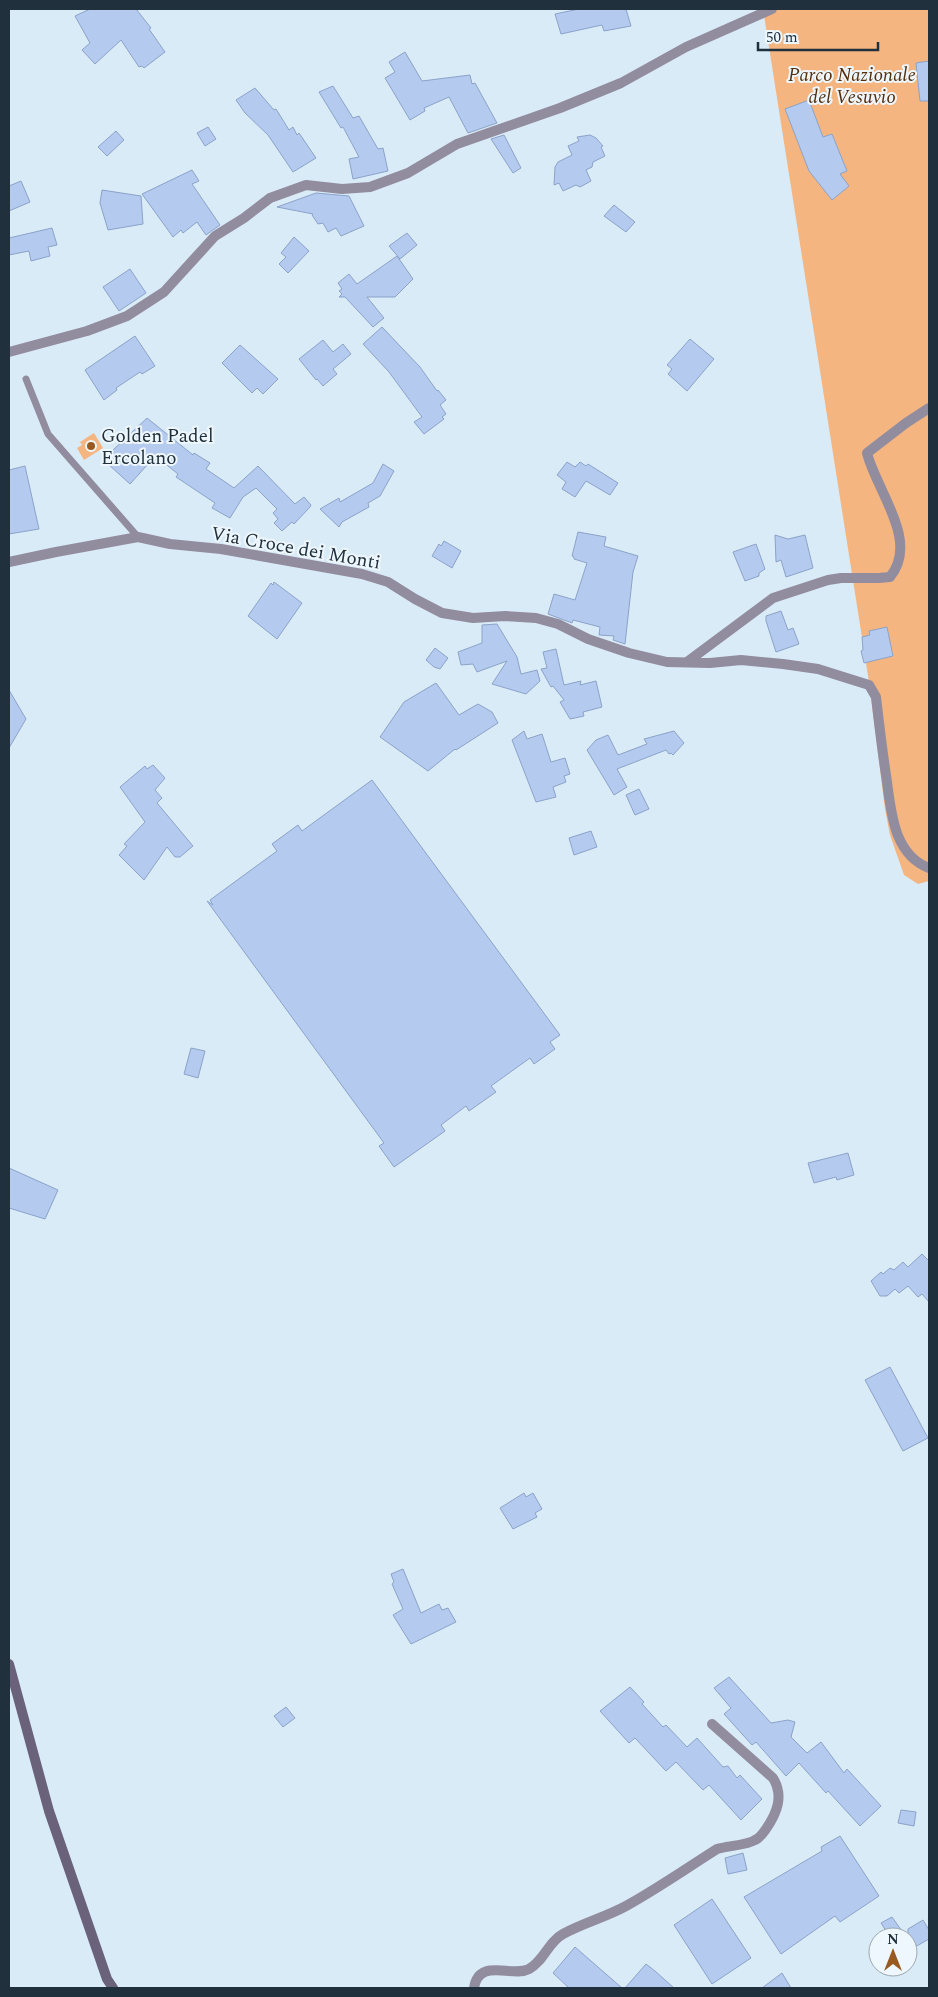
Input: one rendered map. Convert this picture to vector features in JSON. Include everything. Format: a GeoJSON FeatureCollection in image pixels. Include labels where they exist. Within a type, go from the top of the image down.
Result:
{"type":"FeatureCollection","features":[{"type":"Feature","properties":{"kind":"main road"},"geometry":{"type":"LineString","coordinates":[[9,1664],[49,1811],[107,1979],[113,1988]]}},
{"type":"Feature","properties":{"kind":"street"},"geometry":{"type":"LineString","coordinates":[[9,352],[87,331],[128,316],[164,292],[216,236],[270,198],[306,184],[342,189],[370,187],[408,172],[457,144],[560,108],[621,83],[686,47],[772,9]]}},
{"type":"Feature","properties":{"kind":"street"},"geometry":{"type":"LineString","coordinates":[[687,662],[773,598],[828,580],[890,577],[896,570],[900,559],[901,540],[867,453],[929,408]]}},
{"type":"Feature","properties":{"kind":"street","name":"Via Croce dei Monti"},"geometry":{"type":"LineString","coordinates":[[9,562],[138,537],[170,544],[221,549],[362,574],[388,582],[442,613],[473,618],[505,616],[536,618],[558,624],[588,639],[629,653],[667,662],[710,663],[741,660],[818,669],[869,686],[876,698],[889,807],[894,826],[911,857],[929,868]]}},
{"type":"Feature","properties":{"kind":"street"},"geometry":{"type":"LineString","coordinates":[[474,1988],[475,1981],[484,1972],[527,1970],[538,1963],[552,1942],[562,1935],[626,1906],[717,1849],[730,1845],[754,1842],[760,1837],[778,1808],[780,1798],[778,1785],[773,1778],[712,1724]]}},
{"type":"Feature","properties":{"kind":"lane"},"geometry":{"type":"LineString","coordinates":[[26,378],[48,434],[138,537]]}},
{"type":"Feature","properties":{"kind":"green space","name":"Parco Nazionale del Vesuvio"},"geometry":{"type":"Polygon","coordinates":[[[763,9],[929,9],[929,881],[918,884],[904,875],[890,835],[885,809],[869,682],[763,9]]]}},
{"type":"Feature","properties":{"kind":"green space","name":"Golden Padel Ercolano"},"geometry":{"type":"Polygon","coordinates":[[[94,433],[103,448],[84,460],[77,448],[82,445],[80,442],[94,433]]]}},
{"type":"Feature","properties":{"kind":"building"},"geometry":{"type":"Polygon","coordinates":[[[90,9],[136,9],[151,28],[149,29],[165,52],[144,68],[142,66],[139,67],[121,40],[95,64],[82,50],[90,43],[75,16],[90,9]]]}},
{"type":"Feature","properties":{"kind":"building"},"geometry":{"type":"Polygon","coordinates":[[[579,9],[626,9],[631,26],[604,31],[602,25],[561,34],[555,14],[579,9]]]}},
{"type":"Feature","properties":{"kind":"building"},"geometry":{"type":"Polygon","coordinates":[[[405,52],[422,81],[470,75],[472,84],[475,83],[497,123],[468,133],[449,97],[424,108],[425,111],[410,120],[385,78],[395,72],[389,62],[405,52]]]}},
{"type":"Feature","properties":{"kind":"building"},"geometry":{"type":"Polygon","coordinates":[[[929,61],[929,101],[920,101],[916,63],[929,61]]]}},
{"type":"Feature","properties":{"kind":"building"},"geometry":{"type":"Polygon","coordinates":[[[333,86],[353,118],[359,116],[378,149],[383,148],[388,171],[353,179],[349,159],[359,157],[343,127],[341,128],[319,92],[333,86]]]}},
{"type":"Feature","properties":{"kind":"building"},"geometry":{"type":"Polygon","coordinates":[[[255,88],[274,110],[276,109],[289,130],[293,127],[297,135],[299,133],[316,158],[293,172],[268,135],[245,113],[236,100],[255,88]]]}},
{"type":"Feature","properties":{"kind":"building"},"geometry":{"type":"Polygon","coordinates":[[[809,100],[823,137],[832,134],[847,171],[840,174],[849,186],[832,200],[809,171],[785,109],[809,100]]]}},
{"type":"Feature","properties":{"kind":"building"},"geometry":{"type":"Polygon","coordinates":[[[208,127],[216,139],[205,146],[197,133],[208,127]]]}},
{"type":"Feature","properties":{"kind":"building"},"geometry":{"type":"Polygon","coordinates":[[[116,131],[124,140],[107,156],[98,147],[116,131]]]}},
{"type":"Feature","properties":{"kind":"building"},"geometry":{"type":"Polygon","coordinates":[[[504,135],[521,168],[513,173],[491,139],[504,135]]]}},
{"type":"Feature","properties":{"kind":"building"},"geometry":{"type":"Polygon","coordinates":[[[590,135],[596,138],[603,146],[601,147],[605,156],[593,162],[592,167],[586,170],[591,181],[580,187],[576,185],[563,191],[559,183],[554,185],[555,167],[558,162],[572,155],[568,146],[579,141],[577,137],[590,135]]]}},
{"type":"Feature","properties":{"kind":"building"},"geometry":{"type":"Polygon","coordinates":[[[192,170],[199,181],[192,184],[220,225],[206,235],[197,222],[183,233],[181,230],[173,237],[142,194],[192,170]]]}},
{"type":"Feature","properties":{"kind":"building"},"geometry":{"type":"Polygon","coordinates":[[[21,181],[30,202],[9,211],[9,186],[21,181]]]}},
{"type":"Feature","properties":{"kind":"building"},"geometry":{"type":"Polygon","coordinates":[[[102,190],[141,196],[143,224],[108,230],[100,203],[102,190]]]}},
{"type":"Feature","properties":{"kind":"building"},"geometry":{"type":"Polygon","coordinates":[[[316,193],[349,196],[364,226],[341,236],[336,228],[328,232],[323,223],[318,224],[313,214],[277,207],[316,193]]]}},
{"type":"Feature","properties":{"kind":"building"},"geometry":{"type":"Polygon","coordinates":[[[614,205],[635,222],[626,232],[604,216],[614,205]]]}},
{"type":"Feature","properties":{"kind":"building"},"geometry":{"type":"Polygon","coordinates":[[[52,228],[57,245],[48,247],[50,256],[31,261],[29,251],[9,255],[9,238],[52,228]]]}},
{"type":"Feature","properties":{"kind":"building"},"geometry":{"type":"Polygon","coordinates":[[[407,233],[417,245],[400,259],[389,246],[407,233]]]}},
{"type":"Feature","properties":{"kind":"building"},"geometry":{"type":"Polygon","coordinates":[[[294,237],[309,251],[288,273],[279,264],[286,257],[281,253],[294,237]]]}},
{"type":"Feature","properties":{"kind":"building"},"geometry":{"type":"Polygon","coordinates":[[[397,256],[413,279],[395,297],[367,297],[384,318],[373,327],[345,297],[339,297],[342,294],[339,291],[342,289],[338,283],[349,274],[357,284],[397,256]]]}},
{"type":"Feature","properties":{"kind":"building"},"geometry":{"type":"Polygon","coordinates":[[[130,269],[146,293],[119,311],[103,287],[130,269]]]}},
{"type":"Feature","properties":{"kind":"building"},"geometry":{"type":"Polygon","coordinates":[[[382,327],[420,367],[446,400],[440,405],[446,414],[442,417],[444,419],[424,434],[414,422],[422,417],[389,372],[363,344],[382,327]]]}},
{"type":"Feature","properties":{"kind":"building"},"geometry":{"type":"Polygon","coordinates":[[[135,336],[155,366],[142,374],[140,372],[116,388],[117,390],[104,400],[85,370],[135,336]]]}},
{"type":"Feature","properties":{"kind":"building"},"geometry":{"type":"Polygon","coordinates":[[[690,339],[714,359],[687,391],[668,374],[672,369],[667,365],[690,339]]]}},
{"type":"Feature","properties":{"kind":"building"},"geometry":{"type":"Polygon","coordinates":[[[323,340],[333,352],[343,344],[351,354],[333,369],[337,374],[323,386],[299,359],[323,340]]]}},
{"type":"Feature","properties":{"kind":"building"},"geometry":{"type":"Polygon","coordinates":[[[240,345],[278,379],[263,394],[257,388],[252,393],[222,363],[240,345]]]}},
{"type":"Feature","properties":{"kind":"building"},"geometry":{"type":"Polygon","coordinates":[[[147,418],[193,455],[194,453],[210,463],[206,469],[234,488],[258,466],[295,504],[304,497],[311,505],[310,507],[294,524],[292,522],[282,531],[274,523],[278,519],[273,513],[277,509],[256,488],[243,497],[230,518],[212,508],[215,503],[176,477],[178,474],[158,458],[151,465],[149,463],[130,484],[108,464],[115,457],[112,451],[147,418]]]}},
{"type":"Feature","properties":{"kind":"building"},"geometry":{"type":"Polygon","coordinates":[[[567,462],[575,467],[580,462],[586,466],[588,464],[618,483],[610,495],[586,481],[575,497],[562,489],[566,482],[557,475],[567,462]]]}},
{"type":"Feature","properties":{"kind":"building"},"geometry":{"type":"Polygon","coordinates":[[[383,464],[394,471],[380,496],[368,503],[369,507],[342,522],[339,527],[320,509],[339,498],[340,502],[373,483],[383,464]]]}},
{"type":"Feature","properties":{"kind":"building"},"geometry":{"type":"Polygon","coordinates":[[[25,466],[39,529],[9,534],[9,470],[25,466]]]}},
{"type":"Feature","properties":{"kind":"building"},"geometry":{"type":"Polygon","coordinates":[[[578,532],[606,537],[604,546],[638,556],[633,572],[625,644],[613,640],[614,636],[599,635],[600,627],[573,620],[572,623],[548,614],[554,594],[575,600],[587,563],[574,559],[572,556],[578,532]]]}},
{"type":"Feature","properties":{"kind":"building"},"geometry":{"type":"Polygon","coordinates":[[[775,535],[788,539],[805,535],[813,568],[786,577],[781,560],[776,562],[775,535]]]}},
{"type":"Feature","properties":{"kind":"building"},"geometry":{"type":"Polygon","coordinates":[[[444,541],[461,551],[452,568],[432,556],[439,544],[441,546],[444,541]]]}},
{"type":"Feature","properties":{"kind":"building"},"geometry":{"type":"Polygon","coordinates":[[[756,544],[765,569],[759,573],[759,576],[745,581],[733,552],[756,544]]]}},
{"type":"Feature","properties":{"kind":"building"},"geometry":{"type":"Polygon","coordinates":[[[274,582],[302,603],[277,639],[248,616],[271,583],[273,585],[274,582]]]}},
{"type":"Feature","properties":{"kind":"building"},"geometry":{"type":"Polygon","coordinates":[[[781,611],[788,630],[793,628],[799,644],[776,652],[766,616],[781,611]]]}},
{"type":"Feature","properties":{"kind":"building"},"geometry":{"type":"Polygon","coordinates":[[[497,624],[517,657],[521,674],[537,670],[540,681],[526,694],[492,684],[507,661],[477,672],[473,664],[461,665],[458,652],[482,643],[482,625],[497,624]]]}},
{"type":"Feature","properties":{"kind":"building"},"geometry":{"type":"Polygon","coordinates":[[[887,627],[893,656],[864,663],[861,651],[863,650],[862,637],[870,635],[869,631],[887,627]]]}},
{"type":"Feature","properties":{"kind":"building"},"geometry":{"type":"Polygon","coordinates":[[[435,648],[448,658],[440,669],[434,667],[426,660],[435,648]]]}},
{"type":"Feature","properties":{"kind":"building"},"geometry":{"type":"Polygon","coordinates":[[[556,649],[564,685],[581,681],[580,685],[596,681],[602,707],[583,712],[584,716],[570,719],[560,702],[564,700],[553,686],[551,687],[541,669],[547,668],[543,652],[556,649]]]}},
{"type":"Feature","properties":{"kind":"building"},"geometry":{"type":"Polygon","coordinates":[[[436,683],[459,715],[478,704],[492,712],[498,723],[455,749],[428,771],[380,737],[404,702],[436,683]]]}},
{"type":"Feature","properties":{"kind":"building"},"geometry":{"type":"Polygon","coordinates":[[[9,690],[26,719],[9,748],[9,690]]]}},
{"type":"Feature","properties":{"kind":"building"},"geometry":{"type":"Polygon","coordinates":[[[524,731],[527,739],[542,734],[551,762],[565,758],[570,774],[564,776],[566,782],[553,787],[556,797],[536,802],[512,740],[524,731]]]}},
{"type":"Feature","properties":{"kind":"building"},"geometry":{"type":"Polygon","coordinates":[[[674,731],[684,743],[673,755],[669,754],[666,750],[617,769],[627,787],[614,795],[587,750],[596,740],[608,735],[618,755],[647,744],[644,739],[674,731]]]}},
{"type":"Feature","properties":{"kind":"building"},"geometry":{"type":"Polygon","coordinates":[[[153,765],[165,778],[155,790],[162,798],[157,803],[193,846],[180,857],[175,857],[167,847],[144,880],[119,855],[127,846],[124,844],[145,822],[120,787],[145,766],[147,769],[153,765]]]}},
{"type":"Feature","properties":{"kind":"building"},"geometry":{"type":"Polygon","coordinates":[[[372,780],[560,1035],[550,1042],[555,1049],[534,1064],[530,1058],[491,1086],[496,1092],[469,1111],[466,1106],[441,1125],[445,1131],[394,1167],[379,1146],[384,1143],[207,901],[213,905],[210,900],[277,851],[272,844],[298,825],[302,831],[372,780]]]}},
{"type":"Feature","properties":{"kind":"building"},"geometry":{"type":"Polygon","coordinates":[[[639,789],[649,809],[635,815],[626,795],[639,789]]]}},
{"type":"Feature","properties":{"kind":"building"},"geometry":{"type":"Polygon","coordinates":[[[591,831],[597,847],[574,855],[569,838],[591,831]]]}},
{"type":"Feature","properties":{"kind":"building"},"geometry":{"type":"Polygon","coordinates":[[[191,1048],[205,1051],[198,1078],[184,1074],[191,1048]]]}},
{"type":"Feature","properties":{"kind":"building"},"geometry":{"type":"Polygon","coordinates":[[[848,1153],[854,1175],[837,1180],[836,1177],[814,1183],[808,1163],[848,1153]]]}},
{"type":"Feature","properties":{"kind":"building"},"geometry":{"type":"Polygon","coordinates":[[[9,1168],[58,1190],[45,1219],[9,1208],[9,1168]]]}},
{"type":"Feature","properties":{"kind":"building"},"geometry":{"type":"Polygon","coordinates":[[[922,1254],[929,1261],[929,1302],[922,1294],[918,1297],[908,1286],[899,1293],[895,1289],[887,1296],[880,1296],[871,1281],[881,1272],[883,1274],[890,1268],[894,1270],[903,1262],[908,1267],[922,1254]]]}},
{"type":"Feature","properties":{"kind":"building"},"geometry":{"type":"Polygon","coordinates":[[[890,1367],[928,1438],[903,1451],[865,1380],[890,1367]]]}},
{"type":"Feature","properties":{"kind":"building"},"geometry":{"type":"Polygon","coordinates":[[[524,1493],[526,1497],[533,1493],[542,1509],[535,1513],[537,1517],[513,1529],[500,1508],[524,1493]]]}},
{"type":"Feature","properties":{"kind":"building"},"geometry":{"type":"Polygon","coordinates":[[[403,1569],[421,1613],[439,1604],[442,1610],[448,1608],[456,1622],[411,1644],[393,1615],[403,1609],[392,1584],[394,1582],[391,1574],[403,1569]]]}},
{"type":"Feature","properties":{"kind":"building"},"geometry":{"type":"Polygon","coordinates":[[[729,1677],[771,1723],[788,1720],[795,1722],[791,1737],[807,1753],[821,1742],[844,1773],[847,1769],[881,1806],[860,1826],[799,1763],[786,1776],[756,1742],[752,1745],[724,1714],[731,1708],[714,1688],[729,1677]]]}},
{"type":"Feature","properties":{"kind":"building"},"geometry":{"type":"Polygon","coordinates":[[[630,1687],[644,1702],[642,1704],[663,1727],[666,1725],[687,1747],[697,1738],[723,1767],[728,1766],[737,1778],[740,1775],[762,1799],[741,1820],[709,1785],[703,1790],[676,1762],[666,1771],[635,1738],[629,1743],[600,1711],[630,1687]]]}},
{"type":"Feature","properties":{"kind":"building"},"geometry":{"type":"Polygon","coordinates":[[[286,1707],[295,1718],[283,1727],[274,1716],[286,1707]]]}},
{"type":"Feature","properties":{"kind":"building"},"geometry":{"type":"Polygon","coordinates":[[[901,1810],[916,1812],[914,1826],[898,1823],[901,1810]]]}},
{"type":"Feature","properties":{"kind":"building"},"geometry":{"type":"Polygon","coordinates":[[[840,1836],[879,1896],[840,1922],[835,1916],[781,1954],[744,1897],[822,1851],[821,1847],[840,1836]]]}},
{"type":"Feature","properties":{"kind":"building"},"geometry":{"type":"Polygon","coordinates":[[[743,1853],[747,1870],[728,1874],[725,1858],[743,1853]]]}},
{"type":"Feature","properties":{"kind":"building"},"geometry":{"type":"Polygon","coordinates":[[[712,1899],[751,1958],[712,1984],[674,1925],[712,1899]]]}},
{"type":"Feature","properties":{"kind":"building"},"geometry":{"type":"Polygon","coordinates":[[[892,1917],[899,1927],[884,1927],[881,1923],[892,1917]]]}},
{"type":"Feature","properties":{"kind":"building"},"geometry":{"type":"Polygon","coordinates":[[[923,1920],[929,1930],[929,1939],[918,1945],[918,1927],[911,1927],[923,1920]]]}},
{"type":"Feature","properties":{"kind":"building"},"geometry":{"type":"Polygon","coordinates":[[[575,1947],[622,1988],[569,1988],[553,1973],[575,1947]]]}},
{"type":"Feature","properties":{"kind":"building"},"geometry":{"type":"Polygon","coordinates":[[[646,1964],[655,1971],[674,1988],[625,1988],[646,1964]]]}},
{"type":"Feature","properties":{"kind":"building"},"geometry":{"type":"Polygon","coordinates":[[[782,1973],[791,1988],[762,1988],[782,1973]]]}},
{"type":"Feature","properties":{"kind":"place","name":"Golden Padel Ercolano"},"geometry":{"type":"Point","coordinates":[91,446]}}]}
